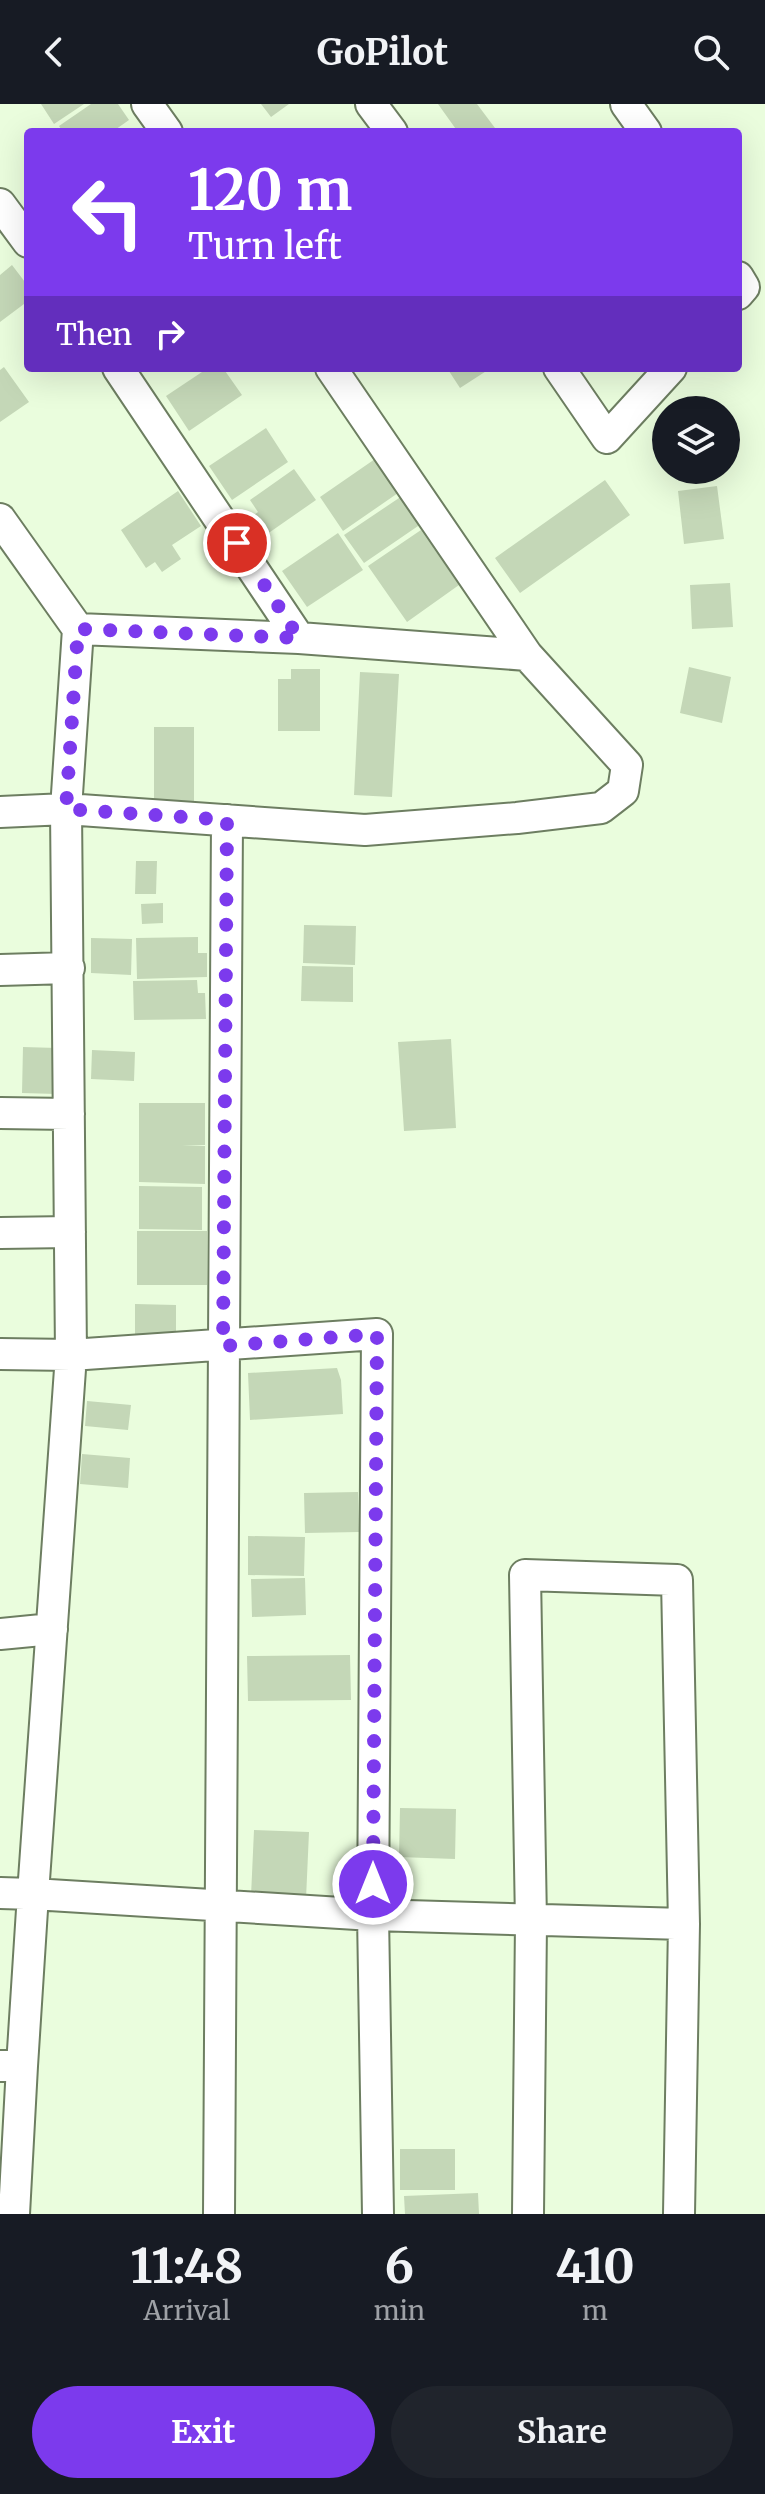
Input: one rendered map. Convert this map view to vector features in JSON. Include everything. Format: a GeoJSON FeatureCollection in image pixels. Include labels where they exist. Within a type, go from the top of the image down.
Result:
{"type":"FeatureCollection","features":[{"type":"Feature","properties":{"kind":"street"},"geometry":{"type":"LineString","coordinates":[[147,104],[164,128]]}},
{"type":"Feature","properties":{"kind":"street"},"geometry":{"type":"LineString","coordinates":[[371,104],[389,128]]}},
{"type":"Feature","properties":{"kind":"street"},"geometry":{"type":"LineString","coordinates":[[626,104],[643,128]]}},
{"type":"Feature","properties":{"kind":"street"},"geometry":{"type":"LineString","coordinates":[[0,204],[24,237]]}},
{"type":"Feature","properties":{"kind":"street"},"geometry":{"type":"LineString","coordinates":[[121,372],[299,638]]}},
{"type":"Feature","properties":{"kind":"street"},"geometry":{"type":"LineString","coordinates":[[0,812],[66,809],[365,830],[601,808],[623,791],[627,765],[527,655],[334,372]]}},
{"type":"Feature","properties":{"kind":"street"},"geometry":{"type":"LineString","coordinates":[[562,372],[607,438],[667,372]]}},
{"type":"Feature","properties":{"kind":"street"},"geometry":{"type":"LineString","coordinates":[[0,519],[78,629],[66,809],[71,1355],[33,1894],[11,2066],[14,2214]]}},
{"type":"Feature","properties":{"kind":"street"},"geometry":{"type":"LineString","coordinates":[[78,629],[299,638],[527,655]]}},
{"type":"Feature","properties":{"kind":"street"},"geometry":{"type":"LineString","coordinates":[[219,2214],[227,820]]}},
{"type":"Feature","properties":{"kind":"street"},"geometry":{"type":"LineString","coordinates":[[0,970],[69,968]]}},
{"type":"Feature","properties":{"kind":"street"},"geometry":{"type":"LineString","coordinates":[[0,1113],[69,1114]]}},
{"type":"Feature","properties":{"kind":"street"},"geometry":{"type":"LineString","coordinates":[[0,1233],[70,1232]]}},
{"type":"Feature","properties":{"kind":"street"},"geometry":{"type":"LineString","coordinates":[[0,1354],[71,1355],[377,1334],[373,1915],[378,2214]]}},
{"type":"Feature","properties":{"kind":"street"},"geometry":{"type":"LineString","coordinates":[[528,2214],[531,1922],[525,1575],[677,1580],[684,1924],[679,2214]]}},
{"type":"Feature","properties":{"kind":"street"},"geometry":{"type":"LineString","coordinates":[[0,1634],[52,1629]]}},
{"type":"Feature","properties":{"kind":"street"},"geometry":{"type":"LineString","coordinates":[[0,1893],[373,1915],[531,1922],[684,1924]]}},
{"type":"Feature","properties":{"kind":"building"},"geometry":{"type":"Polygon","coordinates":[[[41,104],[84,104],[54,124],[41,104]]]}},
{"type":"Feature","properties":{"kind":"building"},"geometry":{"type":"Polygon","coordinates":[[[91,104],[118,104],[129,120],[118,128],[59,126],[91,104]]]}},
{"type":"Feature","properties":{"kind":"building"},"geometry":{"type":"Polygon","coordinates":[[[261,104],[289,104],[271,117],[261,104]]]}},
{"type":"Feature","properties":{"kind":"building"},"geometry":{"type":"Polygon","coordinates":[[[438,104],[477,104],[495,128],[455,128],[438,104]]]}},
{"type":"Feature","properties":{"kind":"building"},"geometry":{"type":"Polygon","coordinates":[[[12,265],[24,281],[24,304],[0,322],[0,275],[12,265]]]}},
{"type":"Feature","properties":{"kind":"building"},"geometry":{"type":"Polygon","coordinates":[[[4,367],[29,402],[0,422],[0,370],[4,367]]]}},
{"type":"Feature","properties":{"kind":"building"},"geometry":{"type":"Polygon","coordinates":[[[202,372],[226,372],[242,395],[189,431],[166,396],[202,372]]]}},
{"type":"Feature","properties":{"kind":"building"},"geometry":{"type":"Polygon","coordinates":[[[450,372],[485,372],[460,388],[450,372]]]}},
{"type":"Feature","properties":{"kind":"building"},"geometry":{"type":"Polygon","coordinates":[[[266,428],[288,462],[232,500],[209,466],[266,428]]]}},
{"type":"Feature","properties":{"kind":"building"},"geometry":{"type":"Polygon","coordinates":[[[375,459],[398,493],[343,531],[320,497],[375,459]]]}},
{"type":"Feature","properties":{"kind":"building"},"geometry":{"type":"Polygon","coordinates":[[[294,469],[316,500],[260,539],[247,520],[258,512],[250,500],[294,469]]]}},
{"type":"Feature","properties":{"kind":"building"},"geometry":{"type":"Polygon","coordinates":[[[605,480],[630,515],[520,593],[495,558],[605,480]]]}},
{"type":"Feature","properties":{"kind":"building"},"geometry":{"type":"Polygon","coordinates":[[[717,486],[724,539],[684,544],[678,491],[717,486]]]}},
{"type":"Feature","properties":{"kind":"building"},"geometry":{"type":"Polygon","coordinates":[[[178,491],[201,526],[172,545],[181,559],[162,572],[155,562],[146,568],[121,530],[178,491]]]}},
{"type":"Feature","properties":{"kind":"building"},"geometry":{"type":"Polygon","coordinates":[[[402,496],[421,524],[364,563],[344,535],[402,496]]]}},
{"type":"Feature","properties":{"kind":"building"},"geometry":{"type":"Polygon","coordinates":[[[421,530],[459,585],[407,622],[368,566],[421,530]]]}},
{"type":"Feature","properties":{"kind":"building"},"geometry":{"type":"Polygon","coordinates":[[[338,533],[363,570],[307,607],[282,571],[338,533]]]}},
{"type":"Feature","properties":{"kind":"building"},"geometry":{"type":"Polygon","coordinates":[[[730,583],[733,627],[692,629],[690,585],[730,583]]]}},
{"type":"Feature","properties":{"kind":"building"},"geometry":{"type":"Polygon","coordinates":[[[689,667],[731,677],[722,723],[680,713],[689,667]]]}},
{"type":"Feature","properties":{"kind":"building"},"geometry":{"type":"Polygon","coordinates":[[[291,669],[320,669],[320,731],[278,731],[278,679],[291,679],[291,669]]]}},
{"type":"Feature","properties":{"kind":"building"},"geometry":{"type":"Polygon","coordinates":[[[360,672],[399,674],[392,797],[354,795],[360,672]]]}},
{"type":"Feature","properties":{"kind":"building"},"geometry":{"type":"Polygon","coordinates":[[[154,727],[194,727],[194,805],[154,805],[154,727]]]}},
{"type":"Feature","properties":{"kind":"building"},"geometry":{"type":"Polygon","coordinates":[[[136,861],[157,861],[156,894],[135,894],[136,861]]]}},
{"type":"Feature","properties":{"kind":"building"},"geometry":{"type":"Polygon","coordinates":[[[163,903],[163,923],[142,924],[141,904],[163,903]]]}},
{"type":"Feature","properties":{"kind":"building"},"geometry":{"type":"Polygon","coordinates":[[[304,925],[356,926],[355,965],[303,963],[304,925]]]}},
{"type":"Feature","properties":{"kind":"building"},"geometry":{"type":"Polygon","coordinates":[[[198,937],[198,953],[207,953],[207,977],[137,979],[136,938],[198,937]]]}},
{"type":"Feature","properties":{"kind":"building"},"geometry":{"type":"Polygon","coordinates":[[[91,938],[132,939],[131,975],[91,973],[91,938]]]}},
{"type":"Feature","properties":{"kind":"building"},"geometry":{"type":"Polygon","coordinates":[[[302,966],[353,967],[353,1002],[301,1001],[302,966]]]}},
{"type":"Feature","properties":{"kind":"building"},"geometry":{"type":"Polygon","coordinates":[[[197,980],[198,993],[205,993],[206,1019],[134,1020],[133,981],[197,980]]]}},
{"type":"Feature","properties":{"kind":"building"},"geometry":{"type":"Polygon","coordinates":[[[451,1039],[456,1128],[404,1131],[398,1042],[451,1039]]]}},
{"type":"Feature","properties":{"kind":"building"},"geometry":{"type":"Polygon","coordinates":[[[23,1047],[57,1048],[56,1094],[22,1093],[23,1047]]]}},
{"type":"Feature","properties":{"kind":"building"},"geometry":{"type":"Polygon","coordinates":[[[92,1050],[135,1052],[134,1081],[91,1079],[92,1050]]]}},
{"type":"Feature","properties":{"kind":"building"},"geometry":{"type":"Polygon","coordinates":[[[139,1103],[205,1103],[205,1145],[182,1145],[205,1146],[205,1184],[139,1182],[139,1103]]]}},
{"type":"Feature","properties":{"kind":"building"},"geometry":{"type":"Polygon","coordinates":[[[139,1186],[202,1187],[202,1230],[139,1229],[139,1186]]]}},
{"type":"Feature","properties":{"kind":"building"},"geometry":{"type":"Polygon","coordinates":[[[137,1231],[207,1231],[207,1285],[137,1285],[137,1231]]]}},
{"type":"Feature","properties":{"kind":"building"},"geometry":{"type":"Polygon","coordinates":[[[135,1304],[176,1305],[176,1338],[135,1338],[135,1304]]]}},
{"type":"Feature","properties":{"kind":"building"},"geometry":{"type":"Polygon","coordinates":[[[337,1368],[341,1380],[343,1414],[250,1420],[248,1373],[337,1368]]]}},
{"type":"Feature","properties":{"kind":"building"},"geometry":{"type":"Polygon","coordinates":[[[87,1401],[131,1405],[128,1430],[85,1426],[87,1401]]]}},
{"type":"Feature","properties":{"kind":"building"},"geometry":{"type":"Polygon","coordinates":[[[82,1454],[130,1458],[128,1488],[80,1484],[82,1454]]]}},
{"type":"Feature","properties":{"kind":"building"},"geometry":{"type":"Polygon","coordinates":[[[358,1492],[359,1532],[305,1533],[304,1493],[358,1492]]]}},
{"type":"Feature","properties":{"kind":"building"},"geometry":{"type":"Polygon","coordinates":[[[248,1536],[305,1537],[304,1576],[248,1575],[248,1536]]]}},
{"type":"Feature","properties":{"kind":"building"},"geometry":{"type":"Polygon","coordinates":[[[305,1578],[306,1615],[252,1617],[251,1579],[305,1578]]]}},
{"type":"Feature","properties":{"kind":"building"},"geometry":{"type":"Polygon","coordinates":[[[350,1655],[351,1700],[248,1701],[247,1656],[350,1655]]]}},
{"type":"Feature","properties":{"kind":"building"},"geometry":{"type":"Polygon","coordinates":[[[400,1808],[456,1809],[455,1859],[399,1857],[400,1808]]]}},
{"type":"Feature","properties":{"kind":"building"},"geometry":{"type":"Polygon","coordinates":[[[254,1830],[309,1832],[306,1899],[251,1896],[254,1830]]]}},
{"type":"Feature","properties":{"kind":"building"},"geometry":{"type":"Polygon","coordinates":[[[400,2149],[455,2149],[455,2190],[400,2190],[400,2149]]]}},
{"type":"Feature","properties":{"kind":"building"},"geometry":{"type":"Polygon","coordinates":[[[478,2193],[479,2214],[405,2214],[404,2196],[478,2193]]]}},
{"type":"Feature","properties":{"kind":"route"},"geometry":{"type":"LineString","coordinates":[[237,543],[299,638],[78,629],[66,809],[227,820],[223,1346],[377,1334],[373,1884]]}}]}
